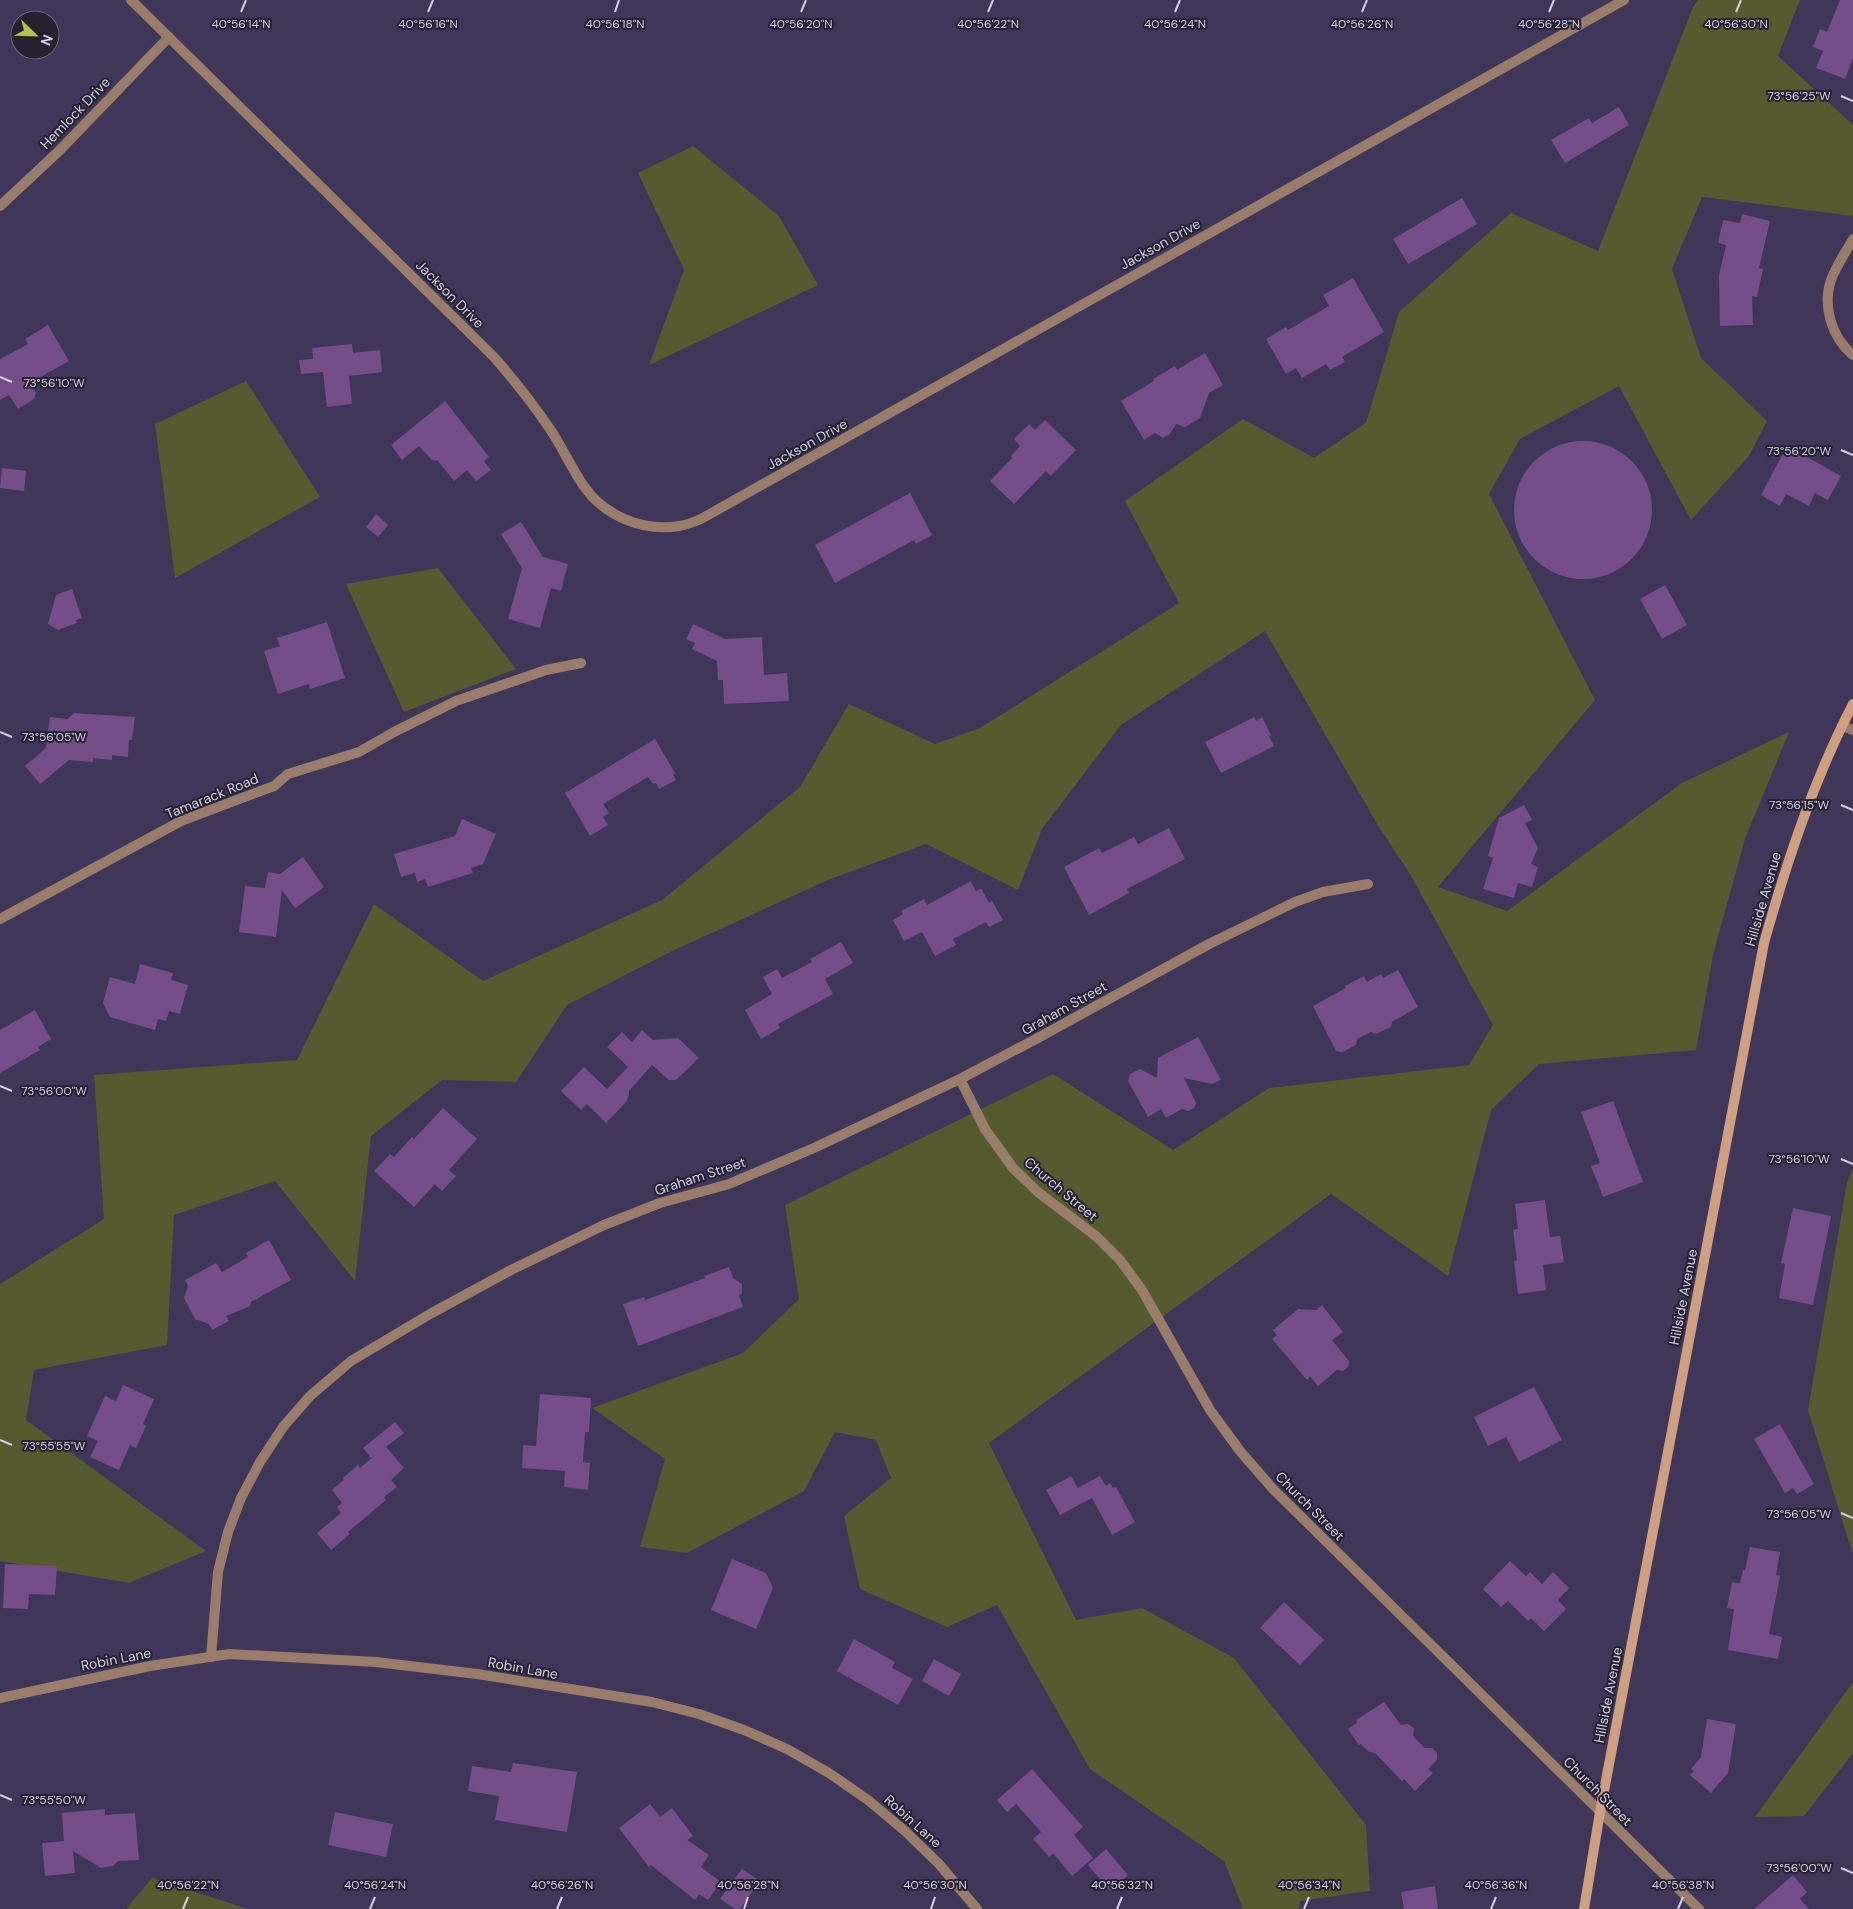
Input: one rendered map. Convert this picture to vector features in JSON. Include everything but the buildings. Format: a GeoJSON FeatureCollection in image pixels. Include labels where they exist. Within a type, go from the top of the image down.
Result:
{"type":"FeatureCollection","features":[{"type":"Feature","properties":{"kind":"main road","name":"Hillside Avenue"},"geometry":{"type":"LineString","coordinates":[[1584,1909],[1600,1812],[1764,943],[1780,884],[1798,834],[1842,726],[1853,704]]}},
{"type":"Feature","properties":{"kind":"street","name":"Jackson Drive"},"geometry":{"type":"LineString","coordinates":[[131,0],[494,357],[527,396],[584,486],[599,503],[615,515],[637,524],[658,527],[680,526],[701,519],[1624,0]]}},
{"type":"Feature","properties":{"kind":"street","name":"Hemlock Drive"},"geometry":{"type":"LineString","coordinates":[[0,206],[60,150],[168,37]]}},
{"type":"Feature","properties":{"kind":"street"},"geometry":{"type":"LineString","coordinates":[[1853,239],[1831,281],[1828,299],[1829,318],[1836,335],[1853,355]]}},
{"type":"Feature","properties":{"kind":"street","name":"Tamarack Road"},"geometry":{"type":"LineString","coordinates":[[0,919],[181,821],[274,786],[288,774],[359,752],[456,701],[546,670],[581,663]]}},
{"type":"Feature","properties":{"kind":"street"},"geometry":{"type":"LineString","coordinates":[[1842,726],[1853,730]]}},
{"type":"Feature","properties":{"kind":"street","name":"Graham Street"},"geometry":{"type":"LineString","coordinates":[[211,1657],[218,1572],[228,1532],[241,1498],[260,1462],[283,1427],[310,1396],[351,1360],[487,1284],[604,1225],[660,1203],[729,1184],[814,1148],[960,1079],[1209,944],[1294,902],[1323,892],[1368,884]]}},
{"type":"Feature","properties":{"kind":"street","name":"Church Street"},"geometry":{"type":"LineString","coordinates":[[960,1079],[985,1129],[1013,1168],[1038,1192],[1097,1237],[1120,1260],[1142,1290],[1210,1410],[1240,1451],[1272,1489],[1699,1909]]}},
{"type":"Feature","properties":{"kind":"street","name":"Robin Lane"},"geometry":{"type":"LineString","coordinates":[[0,1698],[150,1666],[230,1654],[385,1663],[477,1674],[655,1702],[699,1714],[744,1730],[787,1749],[829,1773],[868,1800],[905,1831],[939,1864],[976,1909]]}},
{"type":"Feature","properties":{"kind":"green space"},"geometry":{"type":"Polygon","coordinates":[[[1698,0],[1800,0],[1778,56],[1853,125],[1853,216],[1702,197],[1672,269],[1701,358],[1767,421],[1749,456],[1691,520],[1619,386],[1520,439],[1489,494],[1595,700],[1438,887],[1507,911],[1682,783],[1789,732],[1745,839],[1713,955],[1696,1050],[1539,1064],[1491,1110],[1448,1276],[1331,1194],[989,1443],[1076,1620],[1142,1608],[1234,1658],[1366,1825],[1370,1891],[1300,1901],[1299,1909],[1243,1909],[1224,1861],[1090,1769],[997,1605],[947,1627],[860,1589],[844,1516],[891,1478],[876,1440],[835,1432],[804,1491],[687,1553],[640,1547],[665,1459],[592,1408],[743,1353],[799,1299],[785,1205],[1053,1074],[1173,1150],[1269,1088],[1469,1065],[1493,1025],[1410,874],[1379,827],[1265,631],[1121,725],[1042,829],[1018,890],[926,844],[828,880],[670,952],[567,1005],[516,1082],[442,1080],[371,1136],[355,1281],[275,1181],[174,1215],[167,1345],[34,1370],[26,1420],[206,1551],[129,1583],[0,1561],[0,1284],[104,1219],[94,1075],[297,1060],[374,904],[483,981],[662,900],[800,787],[849,704],[935,744],[980,728],[1179,603],[1125,501],[1243,419],[1314,458],[1366,423],[1399,312],[1511,213],[1598,251],[1693,7],[1698,0]]]}},
{"type":"Feature","properties":{"kind":"green space"},"geometry":{"type":"Polygon","coordinates":[[[693,146],[779,216],[818,285],[649,365],[684,270],[638,173],[693,146]]]}},
{"type":"Feature","properties":{"kind":"green space"},"geometry":{"type":"Polygon","coordinates":[[[246,381],[320,497],[175,578],[155,424],[246,381]]]}},
{"type":"Feature","properties":{"kind":"green space"},"geometry":{"type":"Polygon","coordinates":[[[438,568],[516,669],[404,712],[346,584],[438,568]]]}},
{"type":"Feature","properties":{"kind":"green space"},"geometry":{"type":"Polygon","coordinates":[[[1853,1168],[1853,1555],[1808,1410],[1847,1182],[1853,1168]]]}},
{"type":"Feature","properties":{"kind":"green space"},"geometry":{"type":"Polygon","coordinates":[[[1853,1682],[1853,1753],[1804,1816],[1755,1817],[1853,1682]]]}},
{"type":"Feature","properties":{"kind":"green space"},"geometry":{"type":"Polygon","coordinates":[[[152,1878],[248,1909],[126,1909],[152,1878]]]}}]}
